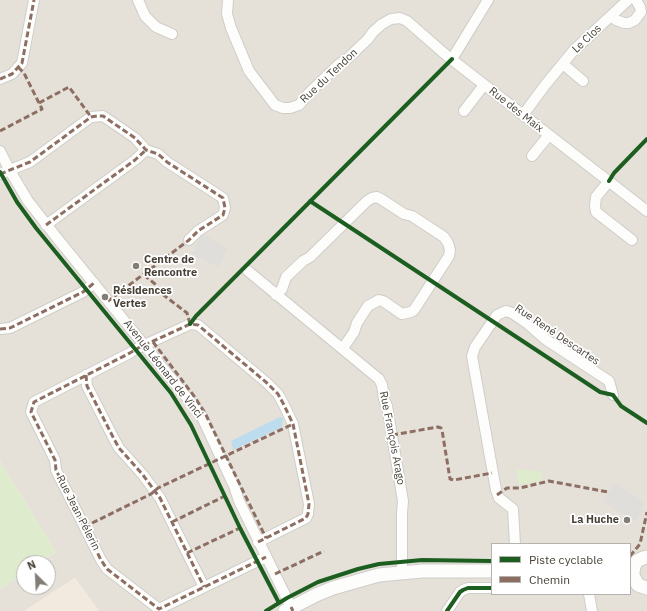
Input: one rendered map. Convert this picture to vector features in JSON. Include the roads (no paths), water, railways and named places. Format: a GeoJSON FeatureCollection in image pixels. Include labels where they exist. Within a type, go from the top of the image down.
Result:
{"type":"FeatureCollection","features":[{"type":"Feature","properties":{"kind":"street"},"geometry":{"type":"LineString","coordinates":[[0,79],[12,74],[22,63],[34,0]]}},
{"type":"Feature","properties":{"kind":"street"},"geometry":{"type":"LineString","coordinates":[[138,0],[145,16],[156,27],[172,34]]}},
{"type":"Feature","properties":{"kind":"street","name":"Rue du Tendon"},"geometry":{"type":"LineString","coordinates":[[228,0],[228,14],[231,28],[249,71],[275,105],[284,108],[299,105],[309,93],[368,39],[373,32],[382,24],[391,19],[400,18],[407,21],[452,59]]}},
{"type":"Feature","properties":{"kind":"street"},"geometry":{"type":"LineString","coordinates":[[452,59],[488,0]]}},
{"type":"Feature","properties":{"kind":"street","name":"Le Clos"},"geometry":{"type":"LineString","coordinates":[[523,115],[574,50],[628,0]]}},
{"type":"Feature","properties":{"kind":"street","name":"Le Clos"},"geometry":{"type":"LineString","coordinates":[[612,16],[616,20],[624,23],[629,23],[635,20],[641,12],[636,0]]}},
{"type":"Feature","properties":{"kind":"street","name":"Rue des Maix"},"geometry":{"type":"LineString","coordinates":[[452,59],[647,211]]}},
{"type":"Feature","properties":{"kind":"street","name":"Le Clos"},"geometry":{"type":"LineString","coordinates":[[563,64],[583,81]]}},
{"type":"Feature","properties":{"kind":"street","name":"Rue des Maix"},"geometry":{"type":"LineString","coordinates":[[464,111],[484,85]]}},
{"type":"Feature","properties":{"kind":"street"},"geometry":{"type":"LineString","coordinates":[[4,172],[30,162],[91,117],[103,116],[135,138],[146,150],[158,154],[167,162],[223,198],[225,208],[223,215],[189,240]]}},
{"type":"Feature","properties":{"kind":"street","name":"Rue des Maix"},"geometry":{"type":"LineString","coordinates":[[532,156],[549,135]]}},
{"type":"Feature","properties":{"kind":"street"},"geometry":{"type":"LineString","coordinates":[[46,225],[135,160],[146,150]]}},
{"type":"Feature","properties":{"kind":"street","name":"Avenue Léonard de Vinci"},"geometry":{"type":"LineString","coordinates":[[0,151],[4,172],[201,415],[290,610]]}},
{"type":"Feature","properties":{"kind":"street"},"geometry":{"type":"LineString","coordinates":[[608,181],[596,197],[594,206],[596,212],[632,240]]}},
{"type":"Feature","properties":{"kind":"street"},"geometry":{"type":"LineString","coordinates":[[276,295],[282,289],[286,277],[303,261],[310,257],[367,201],[372,198],[377,197],[381,199],[404,214],[412,216],[444,237],[450,250],[449,256],[414,310],[402,314],[383,301],[379,300],[368,306],[357,323],[354,332],[342,348]]}},
{"type":"Feature","properties":{"kind":"street","name":"Rue François Arago"},"geometry":{"type":"LineString","coordinates":[[248,271],[379,379],[387,406],[403,501],[402,572]]}},
{"type":"Feature","properties":{"kind":"street"},"geometry":{"type":"LineString","coordinates":[[0,329],[10,328],[83,292],[94,283]]}},
{"type":"Feature","properties":{"kind":"street","name":"Rue René Descartes"},"geometry":{"type":"LineString","coordinates":[[515,543],[513,509],[499,498],[496,490],[472,356],[475,347],[497,315],[506,311],[512,313],[528,324],[545,339],[609,380],[613,395]]}},
{"type":"Feature","properties":{"kind":"street","name":"Rue Jean Pélerin"},"geometry":{"type":"LineString","coordinates":[[258,542],[306,518],[308,514],[309,504],[293,424],[281,399],[267,383],[198,325],[190,324],[145,345],[34,402],[31,412],[55,460],[56,470],[107,569],[159,609],[266,557]]}},
{"type":"Feature","properties":{"kind":"street"},"geometry":{"type":"LineString","coordinates":[[86,375],[87,386],[119,448],[147,480],[160,498],[204,587]]}},
{"type":"Feature","properties":{"kind":"street"},"geometry":{"type":"LineString","coordinates":[[647,557],[637,561],[631,572],[638,585],[647,588]]}},
{"type":"Feature","properties":{"kind":"street"},"geometry":{"type":"LineString","coordinates":[[290,610],[316,595],[350,582],[379,575],[402,572],[491,571]]}},
{"type":"Feature","properties":{"kind":"street"},"geometry":{"type":"LineString","coordinates":[[447,611],[463,590],[468,588],[491,588]]}},
{"type":"Feature","properties":{"kind":"street"},"geometry":{"type":"LineString","coordinates":[[589,595],[592,611]]}},
{"type":"Feature","properties":{"kind":"water"},"geometry":{"type":"Polygon","coordinates":[[[280,417],[283,418],[282,427],[233,450],[231,441],[280,417]]]}},
{"type":"Feature","properties":{"kind":"place","name":"Centre de Rencontre"},"geometry":{"type":"Point","coordinates":[136,266]}},
{"type":"Feature","properties":{"kind":"place","name":"Résidences Vertes"},"geometry":{"type":"Point","coordinates":[105,297]}},
{"type":"Feature","properties":{"kind":"place","name":"La Huche"},"geometry":{"type":"Point","coordinates":[627,520]}}]}
